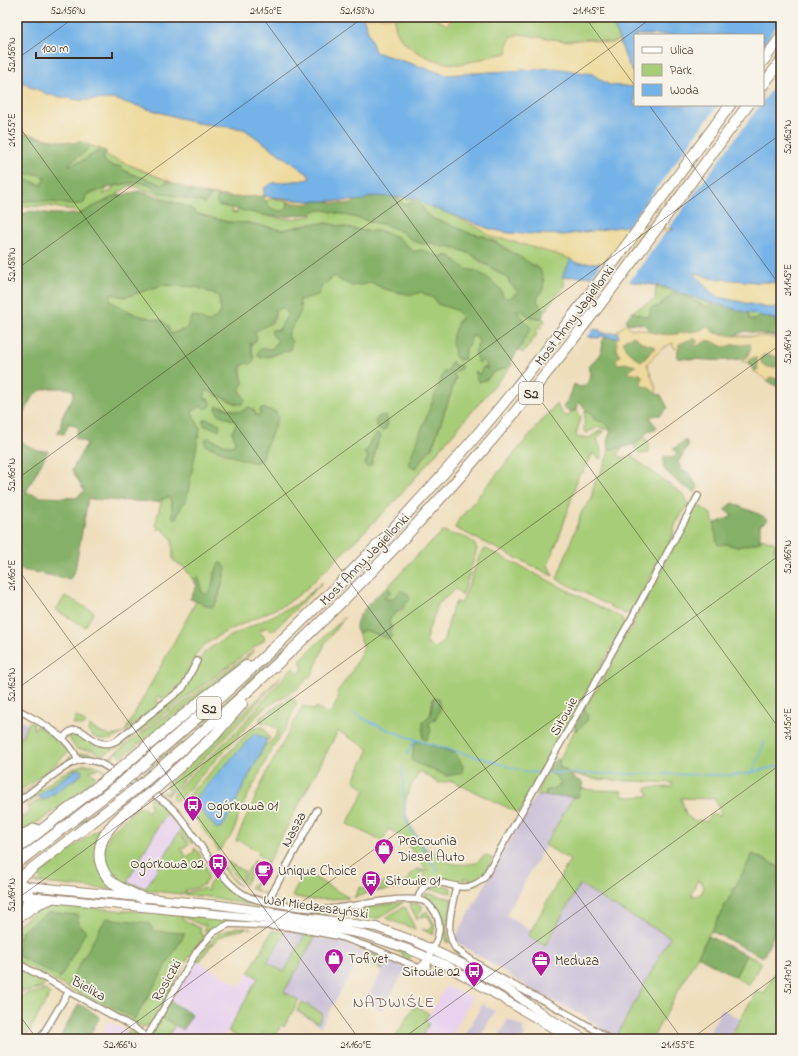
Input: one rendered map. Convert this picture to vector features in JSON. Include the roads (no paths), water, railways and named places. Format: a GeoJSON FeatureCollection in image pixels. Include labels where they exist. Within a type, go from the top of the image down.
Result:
{"type":"FeatureCollection","features":[{"type":"Feature","properties":{"kind":"highway"},"geometry":{"type":"LineString","coordinates":[[764,60],[781,36]]}},
{"type":"Feature","properties":{"kind":"highway"},"geometry":{"type":"LineString","coordinates":[[764,84],[781,61]]}},
{"type":"Feature","properties":{"kind":"highway","name":"Most Anny Jagiellonki"},"geometry":{"type":"LineString","coordinates":[[282,640],[398,523],[496,412],[582,305],[729,106]]}},
{"type":"Feature","properties":{"kind":"highway","name":"Most Anny Jagiellonki"},"geometry":{"type":"LineString","coordinates":[[258,682],[337,607],[413,529],[507,421],[596,310],[747,106]]}},
{"type":"Feature","properties":{"kind":"highway"},"geometry":{"type":"LineString","coordinates":[[17,849],[111,776],[216,689],[282,640]]}},
{"type":"Feature","properties":{"kind":"highway","name":"S2"},"geometry":{"type":"LineString","coordinates":[[17,863],[133,774],[198,718],[282,640]]}},
{"type":"Feature","properties":{"kind":"highway"},"geometry":{"type":"LineString","coordinates":[[142,898],[118,886],[109,879],[102,866],[100,853],[102,841],[111,826],[214,736],[258,682]]}},
{"type":"Feature","properties":{"kind":"highway","name":"S2"},"geometry":{"type":"LineString","coordinates":[[19,883],[145,781],[258,682]]}},
{"type":"Feature","properties":{"kind":"highway"},"geometry":{"type":"LineString","coordinates":[[17,838],[73,806]]}},
{"type":"Feature","properties":{"kind":"highway"},"geometry":{"type":"LineString","coordinates":[[19,883],[29,896],[21,915]]}},
{"type":"Feature","properties":{"kind":"highway"},"geometry":{"type":"LineString","coordinates":[[21,915],[42,901],[50,899]]}},
{"type":"Feature","properties":{"kind":"main road","name":"Wał Miedzeszyński"},"geometry":{"type":"LineString","coordinates":[[19,883],[142,898],[219,905],[364,925],[399,935],[433,948],[482,974],[585,1039]]}},
{"type":"Feature","properties":{"kind":"main road","name":"Wał Miedzeszyński"},"geometry":{"type":"LineString","coordinates":[[17,895],[318,924],[382,939],[429,958],[474,980],[571,1039]]}},
{"type":"Feature","properties":{"kind":"street","name":"Sitowie"},"geometry":{"type":"LineString","coordinates":[[418,899],[423,889],[433,883],[444,882],[463,888],[474,885],[484,878],[631,619],[698,496]]}},
{"type":"Feature","properties":{"kind":"street"},"geometry":{"type":"LineString","coordinates":[[63,738],[74,729],[99,743],[108,744],[116,741],[183,688],[197,661]]}},
{"type":"Feature","properties":{"kind":"street"},"geometry":{"type":"LineString","coordinates":[[17,709],[63,738],[72,748],[78,761]]}},
{"type":"Feature","properties":{"kind":"street"},"geometry":{"type":"LineString","coordinates":[[17,802],[64,768],[78,761],[89,760],[101,764],[166,804],[184,823],[234,887],[248,896],[268,901],[326,909],[409,898],[418,899],[427,903],[438,919],[440,929],[438,939],[429,958],[419,968]]}},
{"type":"Feature","properties":{"kind":"street","name":"Nasza"},"geometry":{"type":"LineString","coordinates":[[268,901],[317,810]]}},
{"type":"Feature","properties":{"kind":"street"},"geometry":{"type":"LineString","coordinates":[[456,886],[449,931],[450,938],[455,948],[533,996],[577,1018],[608,1039]]}},
{"type":"Feature","properties":{"kind":"street","name":"Rosiczki"},"geometry":{"type":"LineString","coordinates":[[147,1038],[194,956],[210,936],[224,926],[233,924],[306,929],[358,942],[426,971],[429,958]]}},
{"type":"Feature","properties":{"kind":"street","name":"Bielika"},"geometry":{"type":"LineString","coordinates":[[17,964],[135,1028],[147,1038]]}},
{"type":"Feature","properties":{"kind":"street"},"geometry":{"type":"LineString","coordinates":[[40,1039],[69,991]]}},
{"type":"Feature","properties":{"kind":"water"},"geometry":{"type":"Polygon","coordinates":[[[17,17],[363,17],[375,52],[446,75],[555,68],[592,74],[609,85],[634,87],[634,106],[764,106],[764,34],[634,34],[634,73],[628,64],[611,17],[781,17],[781,285],[772,282],[709,278],[698,273],[694,273],[713,295],[718,297],[768,308],[781,307],[781,321],[707,302],[661,286],[591,276],[562,277],[571,259],[576,263],[600,263],[674,229],[669,228],[641,209],[637,213],[641,224],[564,235],[509,233],[490,229],[426,205],[415,198],[372,196],[363,200],[307,201],[264,196],[264,188],[273,183],[306,180],[310,178],[308,174],[244,129],[197,123],[114,99],[79,100],[49,95],[17,79],[17,17]]]}},
{"type":"Feature","properties":{"kind":"water"},"geometry":{"type":"Polygon","coordinates":[[[585,329],[600,330],[602,333],[618,333],[619,338],[581,336],[585,329]]]}},
{"type":"Feature","properties":{"kind":"water"},"geometry":{"type":"Polygon","coordinates":[[[256,734],[265,738],[266,742],[224,825],[217,829],[197,806],[195,798],[253,735],[256,734]]]}},
{"type":"Feature","properties":{"kind":"water"},"geometry":{"type":"Polygon","coordinates":[[[75,770],[82,770],[81,775],[46,799],[42,799],[38,796],[75,770]]]}},
{"type":"Feature","properties":{"kind":"waterway"},"geometry":{"type":"LineString","coordinates":[[353,713],[385,728],[419,741],[521,770],[541,773]]}},
{"type":"Feature","properties":{"kind":"waterway"},"geometry":{"type":"LineString","coordinates":[[407,754],[416,739]]}},
{"type":"Feature","properties":{"kind":"waterway"},"geometry":{"type":"LineString","coordinates":[[753,772],[765,741]]}},
{"type":"Feature","properties":{"kind":"waterway"},"geometry":{"type":"LineString","coordinates":[[547,773],[732,775],[750,773],[781,765]]}},
{"type":"Feature","properties":{"kind":"waterway"},"geometry":{"type":"LineString","coordinates":[[402,766],[405,819],[438,871]]}},
{"type":"Feature","properties":{"kind":"place","name":"Ogórkowa 01"},"geometry":{"type":"Point","coordinates":[193,822]}},
{"type":"Feature","properties":{"kind":"place","name":"Pracownia Diesel Auto"},"geometry":{"type":"Point","coordinates":[384,865]}},
{"type":"Feature","properties":{"kind":"place","name":"Ogórkowa 02"},"geometry":{"type":"Point","coordinates":[218,880]}},
{"type":"Feature","properties":{"kind":"place","name":"Unique Choice"},"geometry":{"type":"Point","coordinates":[264,887]}},
{"type":"Feature","properties":{"kind":"place","name":"Sitowie 01"},"geometry":{"type":"Point","coordinates":[371,897]}},
{"type":"Feature","properties":{"kind":"place","name":"Tofivet"},"geometry":{"type":"Point","coordinates":[334,975]}},
{"type":"Feature","properties":{"kind":"place","name":"Meduza"},"geometry":{"type":"Point","coordinates":[541,977]}},
{"type":"Feature","properties":{"kind":"place","name":"Sitowie 02"},"geometry":{"type":"Point","coordinates":[474,988]}},
{"type":"Feature","properties":{"kind":"district","name":"NADWIŚLE"},"geometry":{"type":"Point","coordinates":[394,1001]}}]}
